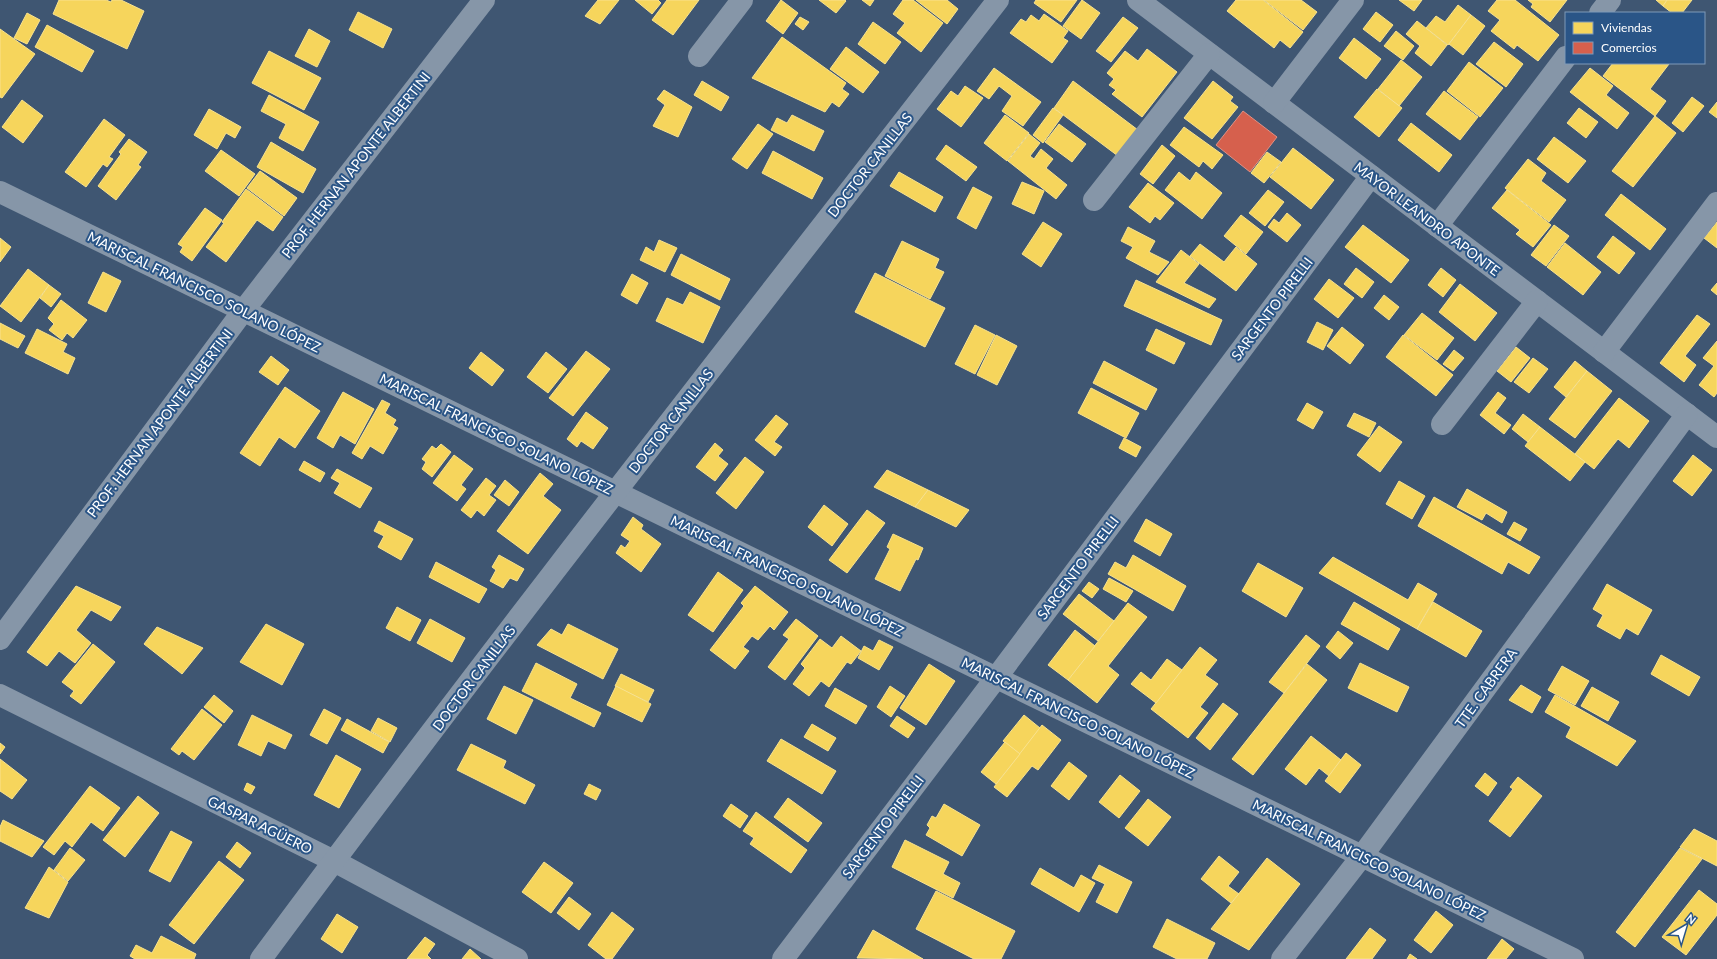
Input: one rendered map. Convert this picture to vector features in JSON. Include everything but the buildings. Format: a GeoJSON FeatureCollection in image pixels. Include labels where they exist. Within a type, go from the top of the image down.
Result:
{"type":"FeatureCollection","features":[{"type":"Feature","properties":{"kind":"street","name":"PROF. HERNAN APONTE ALBERTINI"},"geometry":{"type":"LineString","coordinates":[[0,639],[243,311],[484,0]]}},
{"type":"Feature","properties":{"kind":"street"},"geometry":{"type":"LineString","coordinates":[[699,56],[742,0]]}},
{"type":"Feature","properties":{"kind":"street","name":"DOCTOR CANILLAS"},"geometry":{"type":"LineString","coordinates":[[261,959],[616,492],[998,0]]}},
{"type":"Feature","properties":{"kind":"street","name":"MAYOR LEANDRO APONTE"},"geometry":{"type":"LineString","coordinates":[[1138,0],[1717,437]]}},
{"type":"Feature","properties":{"kind":"street"},"geometry":{"type":"LineString","coordinates":[[1274,103],[1353,0]]}},
{"type":"Feature","properties":{"kind":"street"},"geometry":{"type":"LineString","coordinates":[[1601,12],[1610,0]]}},
{"type":"Feature","properties":{"kind":"street"},"geometry":{"type":"LineString","coordinates":[[1094,200],[1209,54]]}},
{"type":"Feature","properties":{"kind":"street"},"geometry":{"type":"LineString","coordinates":[[1437,226],[1565,58]]}},
{"type":"Feature","properties":{"kind":"street","name":"SARGENTO PIRELLI"},"geometry":{"type":"LineString","coordinates":[[783,959],[996,678],[1371,176]]}},
{"type":"Feature","properties":{"kind":"street","name":"MARISCAL FRANCISCO SOLANO LÓPEZ"},"geometry":{"type":"LineString","coordinates":[[0,192],[1574,959]]}},
{"type":"Feature","properties":{"kind":"street"},"geometry":{"type":"LineString","coordinates":[[1604,352],[1717,203]]}},
{"type":"Feature","properties":{"kind":"street"},"geometry":{"type":"LineString","coordinates":[[1442,424],[1537,301]]}},
{"type":"Feature","properties":{"kind":"street","name":"TTE. CABRERA"},"geometry":{"type":"LineString","coordinates":[[1282,959],[1362,856],[1687,414]]}},
{"type":"Feature","properties":{"kind":"street","name":"GASPAR AGÜERO"},"geometry":{"type":"LineString","coordinates":[[0,695],[334,861],[518,959]]}}]}
